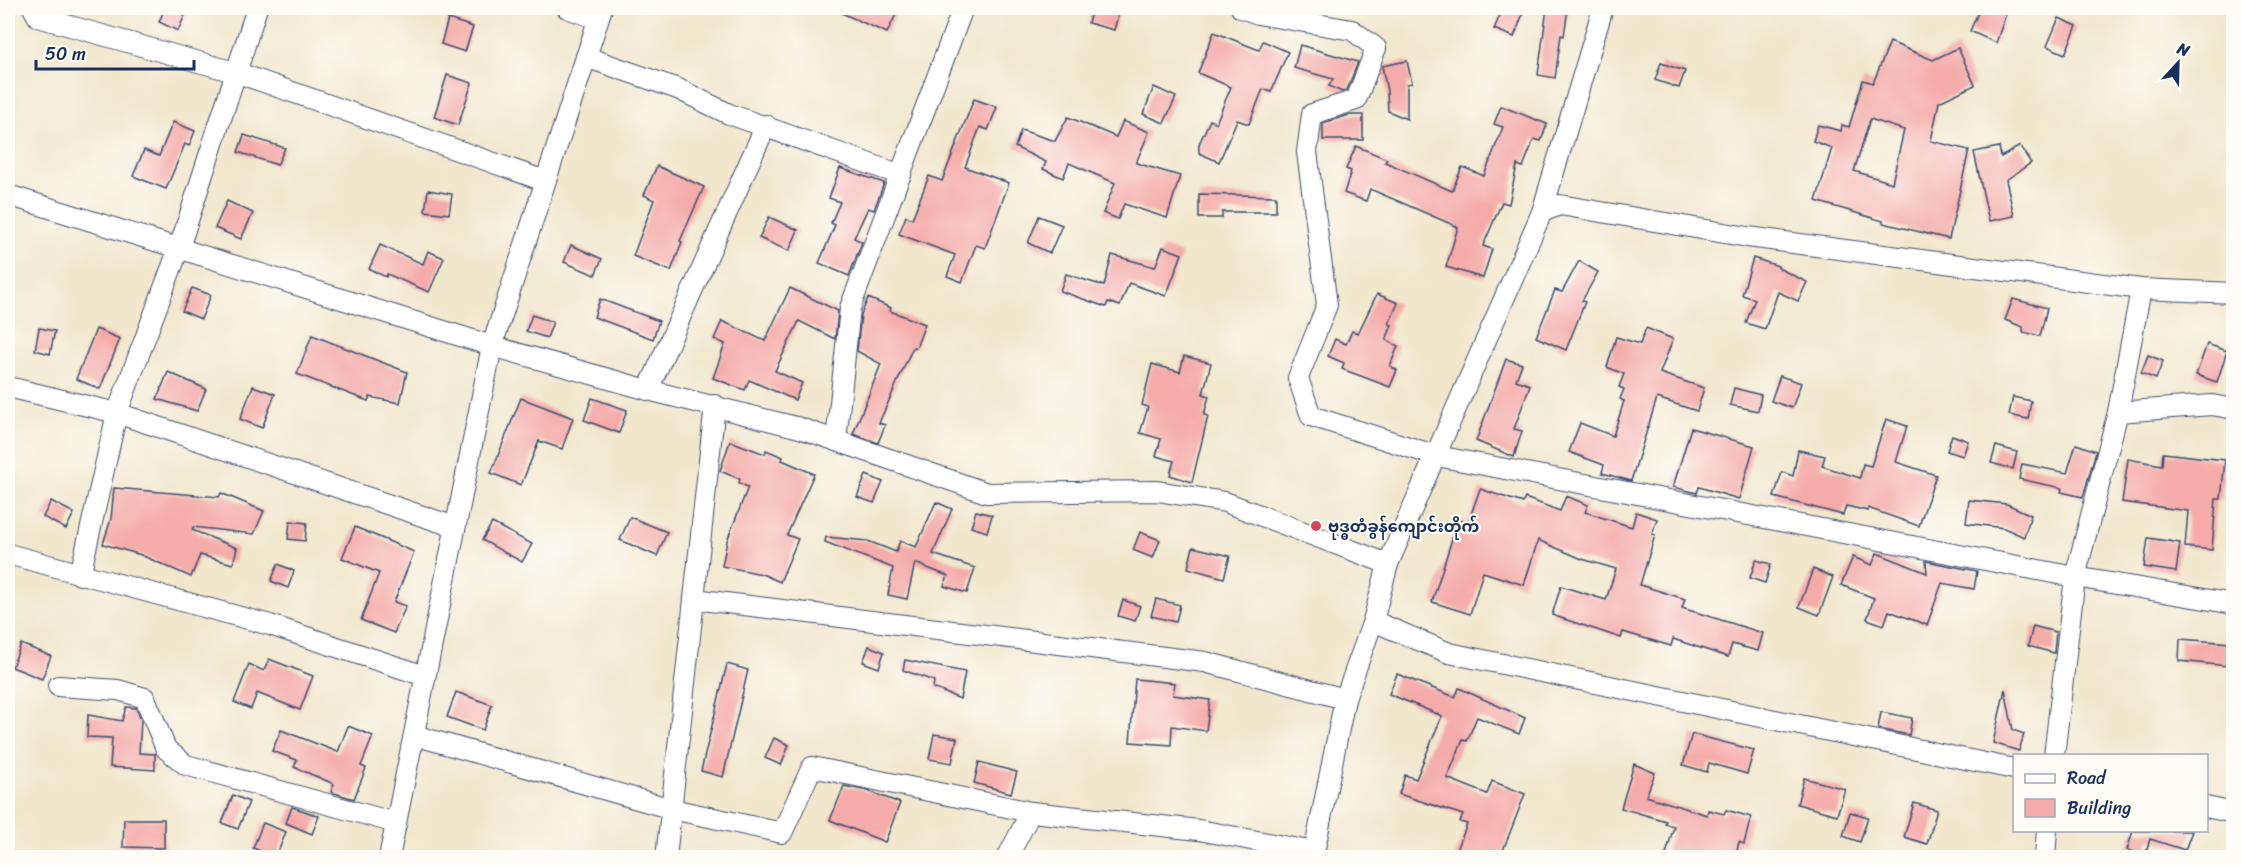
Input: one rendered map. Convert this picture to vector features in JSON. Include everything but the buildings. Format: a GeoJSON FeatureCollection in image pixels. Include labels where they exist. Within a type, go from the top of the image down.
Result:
{"type":"FeatureCollection","features":[{"type":"Feature","properties":{"kind":"street"},"geometry":{"type":"LineString","coordinates":[[33,8],[38,17],[238,73],[545,181]]}},
{"type":"Feature","properties":{"kind":"street"},"geometry":{"type":"LineString","coordinates":[[80,575],[117,413],[179,248],[258,8]]}},
{"type":"Feature","properties":{"kind":"street"},"geometry":{"type":"LineString","coordinates":[[389,858],[492,346],[600,13],[567,8]]}},
{"type":"Feature","properties":{"kind":"street"},"geometry":{"type":"LineString","coordinates":[[836,441],[850,308],[963,8]]}},
{"type":"Feature","properties":{"kind":"street"},"geometry":{"type":"LineString","coordinates":[[1241,8],[1258,14],[1352,30],[1376,48],[1356,100],[1312,114],[1307,152],[1327,305],[1298,378],[1311,416],[1437,456],[2075,577],[2234,604]]}},
{"type":"Feature","properties":{"kind":"street"},"geometry":{"type":"LineString","coordinates":[[414,735],[672,809],[782,833],[812,767],[1031,812],[1199,830],[1313,855],[1345,699],[1373,621],[1388,564],[1542,212],[1603,8]]}},
{"type":"Feature","properties":{"kind":"street"},"geometry":{"type":"LineString","coordinates":[[586,57],[678,89],[729,114],[766,125],[901,175]]}},
{"type":"Feature","properties":{"kind":"street"},"geometry":{"type":"LineString","coordinates":[[648,390],[766,125]]}},
{"type":"Feature","properties":{"kind":"street"},"geometry":{"type":"LineString","coordinates":[[8,195],[492,346],[648,390],[800,428],[987,493],[1157,491],[1226,502],[1388,564]]}},
{"type":"Feature","properties":{"kind":"street"},"geometry":{"type":"LineString","coordinates":[[1542,212],[1560,205],[1748,237],[2141,289],[2234,293]]}},
{"type":"Feature","properties":{"kind":"street"},"geometry":{"type":"LineString","coordinates":[[2054,754],[2075,577],[2118,412],[2141,289]]}},
{"type":"Feature","properties":{"kind":"street"},"geometry":{"type":"LineString","coordinates":[[8,387],[117,413],[455,528]]}},
{"type":"Feature","properties":{"kind":"street"},"geometry":{"type":"LineString","coordinates":[[666,858],[715,405]]}},
{"type":"Feature","properties":{"kind":"street"},"geometry":{"type":"LineString","coordinates":[[2118,412],[2212,405],[2234,409]]}},
{"type":"Feature","properties":{"kind":"street"},"geometry":{"type":"LineString","coordinates":[[8,554],[270,625],[425,676]]}},
{"type":"Feature","properties":{"kind":"street"},"geometry":{"type":"LineString","coordinates":[[694,599],[1205,662],[1345,699]]}},
{"type":"Feature","properties":{"kind":"street"},"geometry":{"type":"LineString","coordinates":[[1373,621],[1449,653],[2013,769]]}},
{"type":"Feature","properties":{"kind":"street"},"geometry":{"type":"LineString","coordinates":[[58,686],[118,690],[145,698],[166,749],[186,765],[396,823]]}},
{"type":"Feature","properties":{"kind":"street"},"geometry":{"type":"LineString","coordinates":[[2208,807],[2234,813]]}},
{"type":"Feature","properties":{"kind":"street"},"geometry":{"type":"LineString","coordinates":[[1007,858],[1031,812]]}},
{"type":"Feature","properties":{"kind":"street"},"geometry":{"type":"LineString","coordinates":[[2045,858],[2047,832]]}},
{"type":"Feature","properties":{"kind":"place","name":"ဗုဒ္ဓတံခွန်ကျောင်းတိုက်"},"geometry":{"type":"Point","coordinates":[1316,526]}}]}
